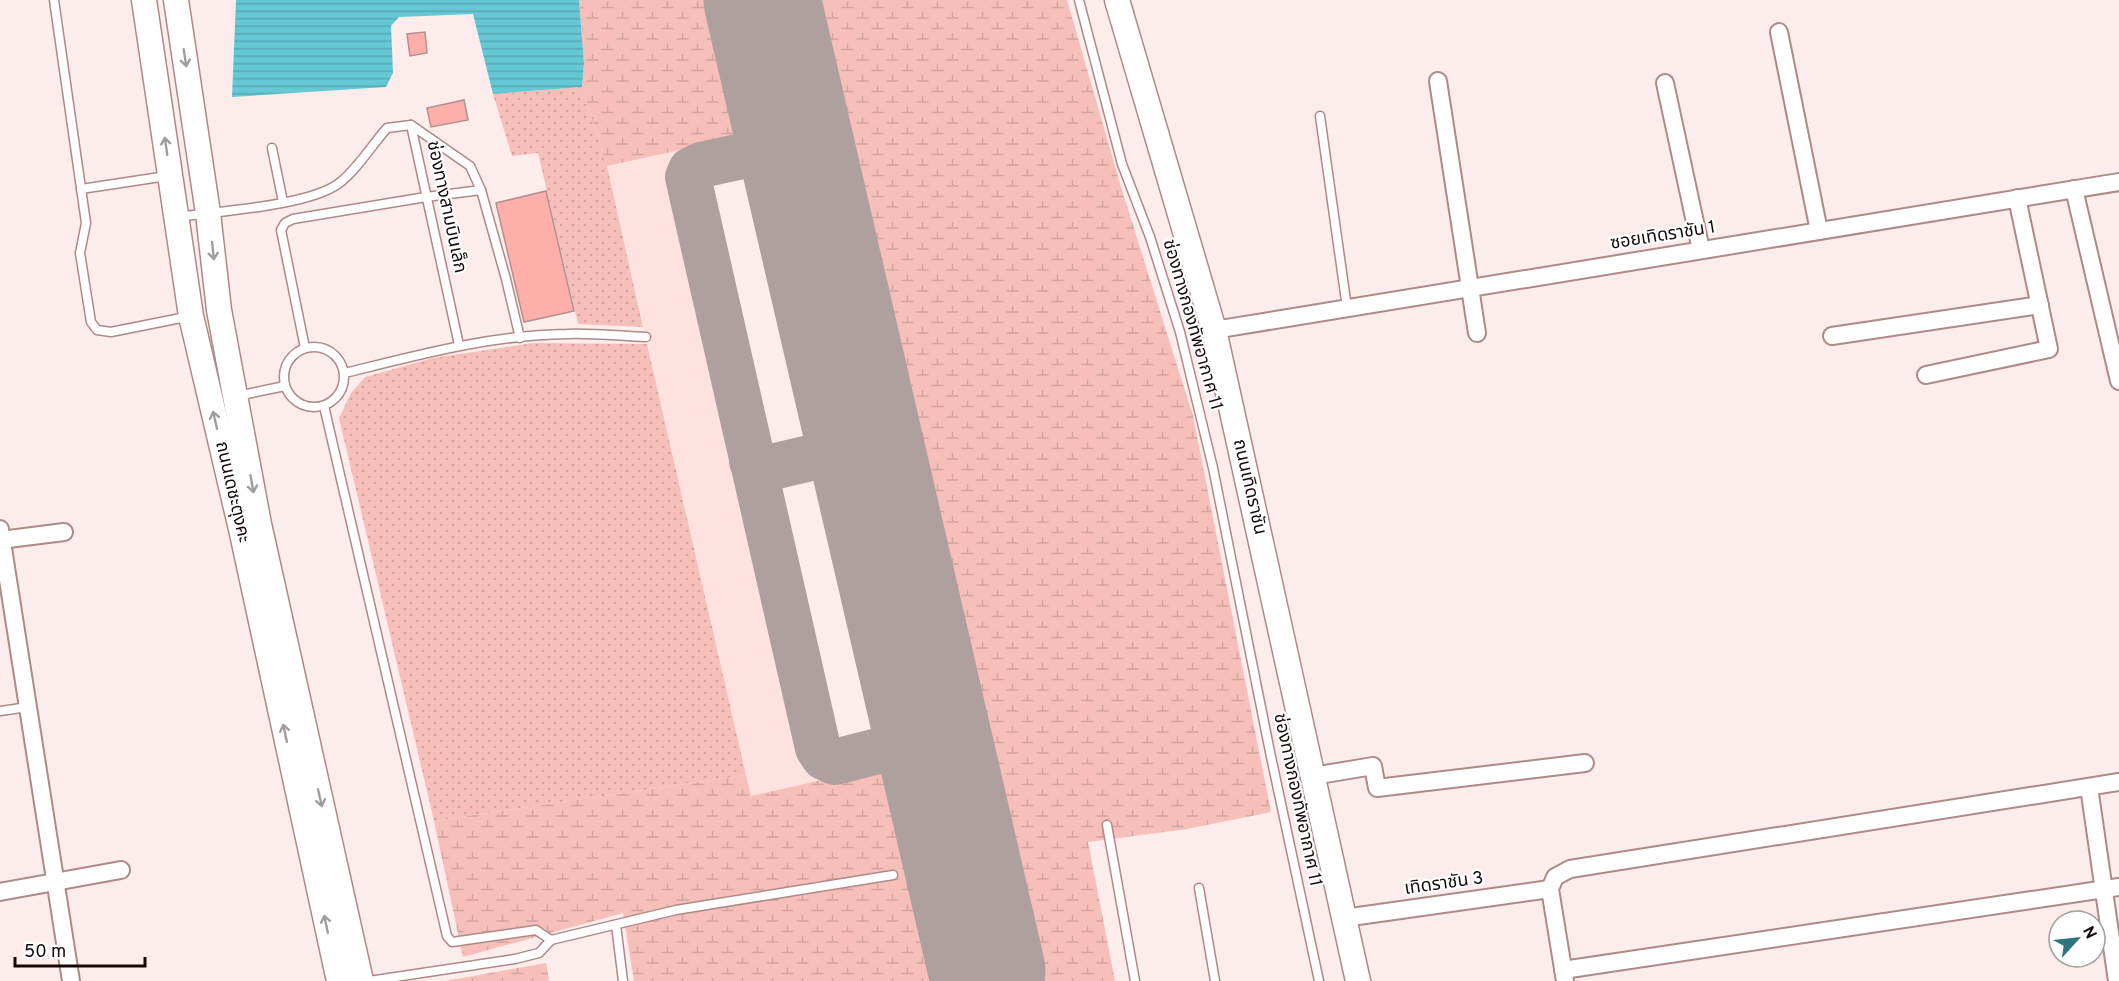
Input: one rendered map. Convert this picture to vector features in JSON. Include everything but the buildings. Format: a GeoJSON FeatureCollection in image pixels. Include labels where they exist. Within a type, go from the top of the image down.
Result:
{"type":"FeatureCollection","features":[{"type":"Feature","properties":{"kind":"street","name":"ถนนเดชะตุงคะ"},"geometry":{"type":"LineString","coordinates":[[144,0],[191,316],[241,529],[339,981]]}},
{"type":"Feature","properties":{"kind":"street","name":"ถนนเดชะตุงคะ"},"geometry":{"type":"LineString","coordinates":[[176,0],[208,213],[219,310],[237,396],[259,525],[361,981]]}},
{"type":"Feature","properties":{"kind":"street","name":"ถนนเทิดราชัน"},"geometry":{"type":"LineString","coordinates":[[1117,0],[1214,330],[1358,981]]}},
{"type":"Feature","properties":{"kind":"street"},"geometry":{"type":"LineString","coordinates":[[1779,32],[1819,231]]}},
{"type":"Feature","properties":{"kind":"street"},"geometry":{"type":"LineString","coordinates":[[1438,81],[1477,333]]}},
{"type":"Feature","properties":{"kind":"street"},"geometry":{"type":"LineString","coordinates":[[1665,83],[1701,250]]}},
{"type":"Feature","properties":{"kind":"street","name":"ซอยเทิดราชัน 1"},"geometry":{"type":"LineString","coordinates":[[1214,330],[2119,182]]}},
{"type":"Feature","properties":{"kind":"street"},"geometry":{"type":"LineString","coordinates":[[2074,189],[2112,317],[2119,381]]}},
{"type":"Feature","properties":{"kind":"street"},"geometry":{"type":"LineString","coordinates":[[1926,375],[2049,349],[2017,198]]}},
{"type":"Feature","properties":{"kind":"street"},"geometry":{"type":"LineString","coordinates":[[1832,336],[2040,305]]}},
{"type":"Feature","properties":{"kind":"street"},"geometry":{"type":"LineString","coordinates":[[64,532],[1,536],[71,981]]}},
{"type":"Feature","properties":{"kind":"street"},"geometry":{"type":"LineString","coordinates":[[1313,776],[1373,766],[1377,788],[1585,763]]}},
{"type":"Feature","properties":{"kind":"street"},"geometry":{"type":"LineString","coordinates":[[2112,888],[1564,975],[1550,889],[1555,878],[1570,869],[2119,782]]}},
{"type":"Feature","properties":{"kind":"street"},"geometry":{"type":"LineString","coordinates":[[2089,787],[2112,888],[2117,981]]}},
{"type":"Feature","properties":{"kind":"street"},"geometry":{"type":"LineString","coordinates":[[0,892],[121,870]]}},
{"type":"Feature","properties":{"kind":"street","name":"เทิดราชัน 3"},"geometry":{"type":"LineString","coordinates":[[1344,918],[1550,889]]}},
{"type":"Feature","properties":{"kind":"lane"},"geometry":{"type":"LineString","coordinates":[[54,0],[86,223],[80,253],[91,322],[97,330],[111,333],[191,316]]}},
{"type":"Feature","properties":{"kind":"lane","name":"ช่องทางกองทัพอากาศ 11"},"geometry":{"type":"LineString","coordinates":[[1079,0],[1122,164],[1150,237],[1180,332],[1213,468],[1319,981]]}},
{"type":"Feature","properties":{"kind":"lane"},"geometry":{"type":"LineString","coordinates":[[1320,116],[1347,308]]}},
{"type":"Feature","properties":{"kind":"lane"},"geometry":{"type":"LineString","coordinates":[[411,125],[470,166],[481,190],[520,338]]}},
{"type":"Feature","properties":{"kind":"lane","name":"ช่องทางสามบินเล็ก"},"geometry":{"type":"LineString","coordinates":[[176,218],[319,195],[339,184],[387,128],[411,125],[459,345]]}},
{"type":"Feature","properties":{"kind":"lane"},"geometry":{"type":"LineString","coordinates":[[272,148],[283,202]]}},
{"type":"Feature","properties":{"kind":"lane"},"geometry":{"type":"LineString","coordinates":[[81,189],[170,176]]}},
{"type":"Feature","properties":{"kind":"lane"},"geometry":{"type":"LineString","coordinates":[[305,348],[281,230],[285,223],[293,219],[481,190]]}},
{"type":"Feature","properties":{"kind":"lane"},"geometry":{"type":"LineString","coordinates":[[345,373],[459,345],[566,334],[646,337]]}},
{"type":"Feature","properties":{"kind":"lane"},"geometry":{"type":"LineString","coordinates":[[316,346],[326,349],[335,354],[342,363],[345,373],[342,390],[331,403],[324,406],[314,408],[296,402],[285,386],[285,367],[297,352],[305,348],[316,346]]}},
{"type":"Feature","properties":{"kind":"lane"},"geometry":{"type":"LineString","coordinates":[[237,396],[285,386]]}},
{"type":"Feature","properties":{"kind":"lane"},"geometry":{"type":"LineString","coordinates":[[324,406],[447,936],[452,942],[461,942],[536,930],[551,940]]}},
{"type":"Feature","properties":{"kind":"lane"},"geometry":{"type":"LineString","coordinates":[[0,711],[28,707]]}},
{"type":"Feature","properties":{"kind":"lane"},"geometry":{"type":"LineString","coordinates":[[1107,825],[1135,981]]}},
{"type":"Feature","properties":{"kind":"lane"},"geometry":{"type":"LineString","coordinates":[[369,981],[429,970],[515,959],[539,953],[551,940],[676,910],[893,875]]}},
{"type":"Feature","properties":{"kind":"lane"},"geometry":{"type":"LineString","coordinates":[[1199,888],[1215,981]]}},
{"type":"Feature","properties":{"kind":"lane"},"geometry":{"type":"LineString","coordinates":[[616,925],[623,981]]}},
{"type":"Feature","properties":{"kind":"shaded area"},"geometry":{"type":"Polygon","coordinates":[[[762,132],[768,165],[701,180],[763,452],[832,436],[839,470],[775,485],[833,738],[898,723],[906,761],[751,796],[607,166],[762,132]]]}},
{"type":"Feature","properties":{"kind":"green space"},"geometry":{"type":"Polygon","coordinates":[[[579,0],[731,0],[762,132],[607,166],[582,87],[584,63],[579,0]]]}},
{"type":"Feature","properties":{"kind":"green space"},"geometry":{"type":"Polygon","coordinates":[[[796,0],[1067,0],[1121,187],[1193,416],[1271,812],[1187,829],[1088,842],[1115,981],[989,981],[1021,973],[796,0]]]}},
{"type":"Feature","properties":{"kind":"green space"},"geometry":{"type":"Polygon","coordinates":[[[582,87],[607,166],[643,327],[578,324],[538,153],[512,156],[493,94],[582,87]]]}},
{"type":"Feature","properties":{"kind":"green space"},"geometry":{"type":"Polygon","coordinates":[[[534,343],[647,344],[746,775],[434,821],[339,418],[351,393],[365,377],[433,358],[534,343]]]}},
{"type":"Feature","properties":{"kind":"green space"},"geometry":{"type":"Polygon","coordinates":[[[906,761],[957,981],[634,981],[623,913],[463,957],[434,821],[746,775],[751,796],[906,761]]]}},
{"type":"Feature","properties":{"kind":"green space"},"geometry":{"type":"Polygon","coordinates":[[[546,963],[549,981],[445,981],[546,963]]]}},
{"type":"Feature","properties":{"kind":"water"},"geometry":{"type":"Polygon","coordinates":[[[236,0],[579,0],[584,63],[582,87],[493,94],[473,14],[399,17],[391,26],[393,73],[386,87],[232,97],[236,0]]]}},
{"type":"Feature","properties":{"kind":"taxiway"},"geometry":{"type":"LineString","coordinates":[[791,129],[781,144],[770,150],[701,165],[691,170],[688,177],[818,748],[824,757],[835,762],[913,742],[919,742],[937,755]]}},
{"type":"Feature","properties":{"kind":"taxiway"},"geometry":{"type":"LineString","coordinates":[[752,461],[772,467],[848,449],[867,457]]}},
{"type":"Feature","properties":{"kind":"runway"},"geometry":{"type":"LineString","coordinates":[[762,0],[987,971]]}}]}
